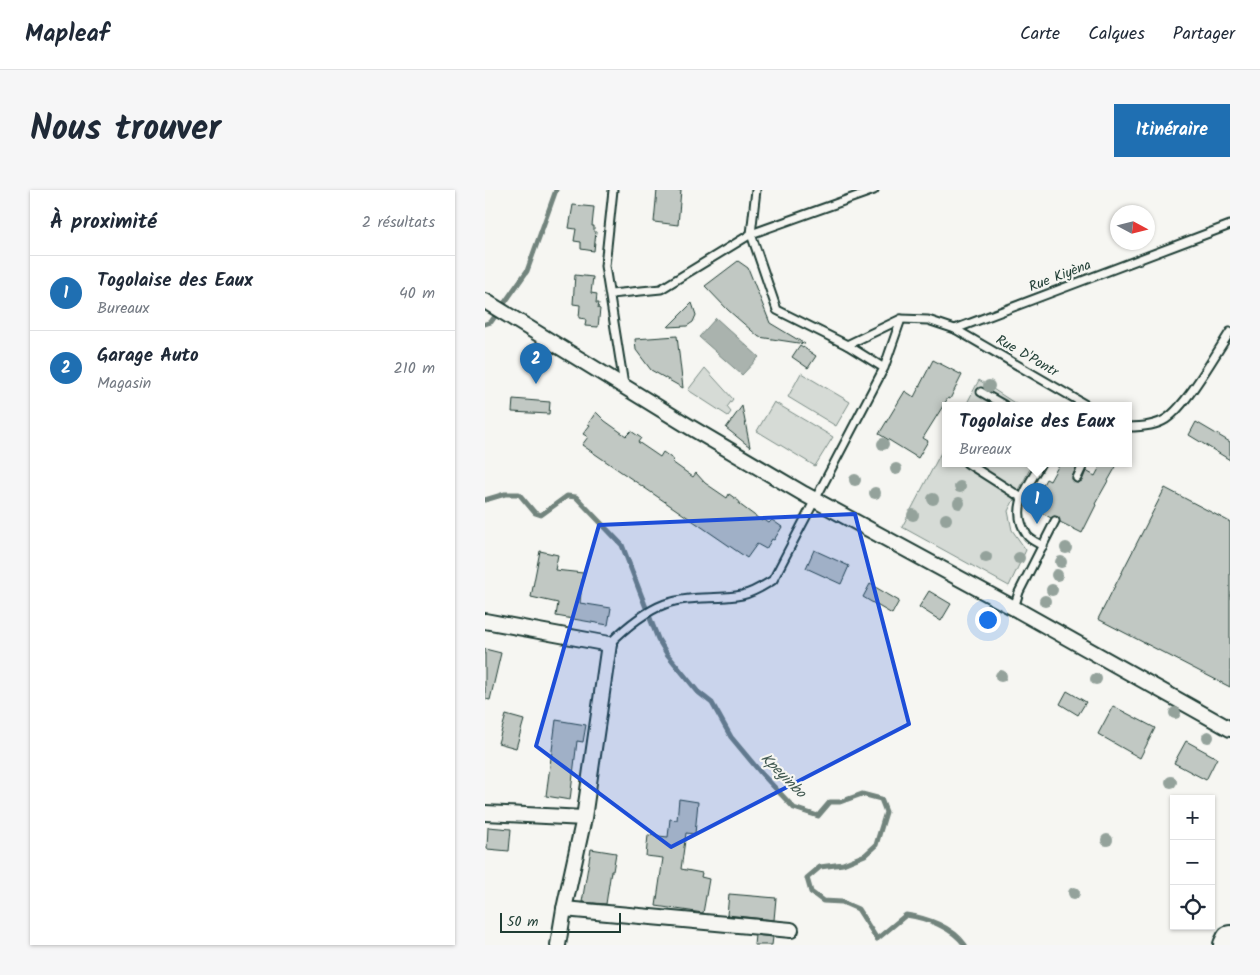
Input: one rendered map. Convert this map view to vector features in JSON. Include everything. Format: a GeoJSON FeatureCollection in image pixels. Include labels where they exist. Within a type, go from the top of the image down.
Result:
{"type":"FeatureCollection","features":[{"type":"Feature","properties":{"kind":"highway"},"geometry":{"type":"LineString","coordinates":[[1227,945],[1230,938]]}},
{"type":"Feature","properties":{"kind":"street"},"geometry":{"type":"LineString","coordinates":[[488,303],[624,387],[814,500],[1014,608],[1230,729]]}},
{"type":"Feature","properties":{"kind":"street"},"geometry":{"type":"LineString","coordinates":[[485,621],[609,644],[584,818],[558,945]]}},
{"type":"Feature","properties":{"kind":"street"},"geometry":{"type":"LineString","coordinates":[[485,812],[584,818]]}},
{"type":"Feature","properties":{"kind":"street"},"geometry":{"type":"LineString","coordinates":[[564,909],[791,930]]}},
{"type":"Feature","properties":{"kind":"lane"},"geometry":{"type":"LineString","coordinates":[[613,190],[605,266],[611,294],[624,387]]}},
{"type":"Feature","properties":{"kind":"lane"},"geometry":{"type":"LineString","coordinates":[[756,190],[751,234],[777,310],[847,346],[884,368]]}},
{"type":"Feature","properties":{"kind":"lane"},"geometry":{"type":"LineString","coordinates":[[611,294],[661,290],[751,234],[874,190]]}},
{"type":"Feature","properties":{"kind":"lane","name":"Rue Kiyèna"},"geometry":{"type":"LineString","coordinates":[[955,329],[1230,225]]}},
{"type":"Feature","properties":{"kind":"lane"},"geometry":{"type":"LineString","coordinates":[[847,346],[901,319]]}},
{"type":"Feature","properties":{"kind":"lane"},"geometry":{"type":"LineString","coordinates":[[609,644],[629,626],[654,610],[678,601],[742,595],[756,590],[773,580],[884,368],[901,319]]}},
{"type":"Feature","properties":{"kind":"lane","name":"Rue D'Pontr"},"geometry":{"type":"LineString","coordinates":[[901,319],[928,320],[955,329],[1081,402]]}},
{"type":"Feature","properties":{"kind":"lane"},"geometry":{"type":"LineString","coordinates":[[1132,427],[1143,427],[1165,420],[1181,406],[1230,332]]}},
{"type":"Feature","properties":{"kind":"lane"},"geometry":{"type":"LineString","coordinates":[[981,392],[999,402]]}},
{"type":"Feature","properties":{"kind":"lane"},"geometry":{"type":"LineString","coordinates":[[973,467],[1022,498]]}},
{"type":"Feature","properties":{"kind":"lane"},"geometry":{"type":"LineString","coordinates":[[1039,467],[1022,498],[1019,512],[1027,536],[1043,546]]}},
{"type":"Feature","properties":{"kind":"lane"},"geometry":{"type":"LineString","coordinates":[[1077,478],[1083,467]]}},
{"type":"Feature","properties":{"kind":"lane"},"geometry":{"type":"LineString","coordinates":[[1014,608],[1019,592],[1055,521]]}},
{"type":"Feature","properties":{"kind":"highlighted area"},"geometry":{"type":"Polygon","coordinates":[[[855,514],[909,724],[671,847],[536,746],[599,525],[855,514]]]}},
{"type":"Feature","properties":{"kind":"shaded area"},"geometry":{"type":"Polygon","coordinates":[[[716,318],[759,357],[742,375],[699,337],[716,318]]]}},
{"type":"Feature","properties":{"kind":"shaded area"},"geometry":{"type":"Polygon","coordinates":[[[705,368],[733,399],[727,407],[731,412],[728,416],[688,390],[705,368]]]}},
{"type":"Feature","properties":{"kind":"shaded area"},"geometry":{"type":"Polygon","coordinates":[[[801,373],[850,402],[836,426],[788,397],[801,373]]]}},
{"type":"Feature","properties":{"kind":"shaded area"},"geometry":{"type":"Polygon","coordinates":[[[979,380],[1013,402],[968,402],[979,380]]]}},
{"type":"Feature","properties":{"kind":"shaded area"},"geometry":{"type":"Polygon","coordinates":[[[774,402],[833,437],[815,466],[757,431],[774,402]]]}},
{"type":"Feature","properties":{"kind":"shaded area"},"geometry":{"type":"Polygon","coordinates":[[[942,451],[942,467],[1031,467],[1008,511],[1012,530],[1026,550],[1009,586],[902,527],[942,451]]]}},
{"type":"Feature","properties":{"kind":"building"},"geometry":{"type":"Polygon","coordinates":[[[657,190],[681,190],[678,225],[654,222],[657,190]]]}},
{"type":"Feature","properties":{"kind":"building"},"geometry":{"type":"Polygon","coordinates":[[[573,205],[594,207],[592,226],[594,226],[594,232],[596,232],[594,251],[581,249],[581,242],[574,241],[576,229],[569,228],[573,205]]]}},
{"type":"Feature","properties":{"kind":"building"},"geometry":{"type":"Polygon","coordinates":[[[738,261],[748,268],[770,323],[805,344],[759,337],[728,310],[705,286],[738,261]]]}},
{"type":"Feature","properties":{"kind":"building"},"geometry":{"type":"Polygon","coordinates":[[[575,275],[593,277],[591,293],[597,294],[596,303],[599,303],[598,308],[600,309],[598,327],[585,326],[586,319],[579,318],[580,305],[573,304],[575,275]]]}},
{"type":"Feature","properties":{"kind":"building"},"geometry":{"type":"Polygon","coordinates":[[[692,303],[696,315],[693,322],[687,326],[668,327],[692,303]]]}},
{"type":"Feature","properties":{"kind":"building"},"geometry":{"type":"Polygon","coordinates":[[[677,336],[683,388],[651,370],[636,350],[635,339],[677,336]]]}},
{"type":"Feature","properties":{"kind":"building"},"geometry":{"type":"Polygon","coordinates":[[[800,345],[816,356],[808,368],[792,357],[800,345]]]}},
{"type":"Feature","properties":{"kind":"building"},"geometry":{"type":"Polygon","coordinates":[[[933,360],[962,375],[950,399],[948,398],[946,402],[942,402],[942,408],[923,438],[928,441],[918,458],[879,434],[905,391],[914,397],[933,360]]]}},
{"type":"Feature","properties":{"kind":"building"},"geometry":{"type":"Polygon","coordinates":[[[513,399],[550,402],[549,414],[512,412],[513,399]]]}},
{"type":"Feature","properties":{"kind":"building"},"geometry":{"type":"Polygon","coordinates":[[[742,406],[750,447],[726,428],[742,406]]]}},
{"type":"Feature","properties":{"kind":"building"},"geometry":{"type":"Polygon","coordinates":[[[596,412],[626,436],[631,431],[641,438],[638,442],[660,457],[663,452],[674,460],[672,462],[693,477],[696,473],[705,483],[727,498],[729,494],[762,521],[763,519],[769,523],[772,520],[782,527],[774,540],[772,539],[766,549],[757,544],[747,558],[582,445],[588,437],[583,434],[596,412]]]}},
{"type":"Feature","properties":{"kind":"building"},"geometry":{"type":"Polygon","coordinates":[[[1196,422],[1230,442],[1230,460],[1189,435],[1196,422]]]}},
{"type":"Feature","properties":{"kind":"building"},"geometry":{"type":"Polygon","coordinates":[[[1058,467],[1076,467],[1072,478],[1077,483],[1082,481],[1086,471],[1095,476],[1100,467],[1116,467],[1095,504],[1082,533],[1060,522],[1058,517],[1054,516],[1051,518],[1031,507],[1046,479],[1050,481],[1058,467]]]}},
{"type":"Feature","properties":{"kind":"building"},"geometry":{"type":"Polygon","coordinates":[[[1165,488],[1230,522],[1230,687],[1098,619],[1165,488]]]}},
{"type":"Feature","properties":{"kind":"building"},"geometry":{"type":"Polygon","coordinates":[[[814,550],[849,566],[841,584],[806,568],[814,550]]]}},
{"type":"Feature","properties":{"kind":"building"},"geometry":{"type":"Polygon","coordinates":[[[540,551],[558,555],[555,570],[583,573],[580,603],[611,608],[608,625],[556,616],[558,603],[531,597],[540,551]]]}},
{"type":"Feature","properties":{"kind":"building"},"geometry":{"type":"Polygon","coordinates":[[[870,584],[899,601],[892,614],[863,597],[870,584]]]}},
{"type":"Feature","properties":{"kind":"building"},"geometry":{"type":"Polygon","coordinates":[[[929,591],[951,604],[941,621],[919,607],[929,591]]]}},
{"type":"Feature","properties":{"kind":"building"},"geometry":{"type":"Polygon","coordinates":[[[485,649],[501,653],[490,700],[485,699],[485,649]]]}},
{"type":"Feature","properties":{"kind":"building"},"geometry":{"type":"Polygon","coordinates":[[[1067,691],[1086,702],[1078,715],[1060,704],[1067,691]]]}},
{"type":"Feature","properties":{"kind":"building"},"geometry":{"type":"Polygon","coordinates":[[[1113,706],[1155,728],[1140,758],[1098,734],[1113,706]]]}},
{"type":"Feature","properties":{"kind":"building"},"geometry":{"type":"Polygon","coordinates":[[[506,715],[524,720],[516,748],[498,743],[506,715]]]}},
{"type":"Feature","properties":{"kind":"building"},"geometry":{"type":"Polygon","coordinates":[[[556,720],[586,725],[583,742],[577,741],[570,800],[546,796],[556,720]]]}},
{"type":"Feature","properties":{"kind":"building"},"geometry":{"type":"Polygon","coordinates":[[[1186,741],[1217,758],[1206,780],[1174,763],[1186,741]]]}},
{"type":"Feature","properties":{"kind":"building"},"geometry":{"type":"Polygon","coordinates":[[[679,799],[698,802],[695,834],[686,833],[681,869],[702,873],[701,877],[709,879],[703,913],[656,906],[663,858],[646,856],[648,835],[668,837],[670,819],[677,820],[679,799]]]}},
{"type":"Feature","properties":{"kind":"building"},"geometry":{"type":"Polygon","coordinates":[[[488,827],[511,829],[509,851],[487,849],[488,827]]]}},
{"type":"Feature","properties":{"kind":"building"},"geometry":{"type":"Polygon","coordinates":[[[591,849],[616,853],[606,904],[582,902],[591,849]]]}},
{"type":"Feature","properties":{"kind":"building"},"geometry":{"type":"Polygon","coordinates":[[[729,894],[776,898],[774,920],[727,915],[729,894]]]}},
{"type":"Feature","properties":{"kind":"building"},"geometry":{"type":"Polygon","coordinates":[[[755,935],[773,937],[772,945],[754,945],[755,935]]]}},
{"type":"Feature","properties":{"kind":"waterway","name":"Kpeyinbo"},"geometry":{"type":"LineString","coordinates":[[485,324],[491,322],[527,271],[556,190]]}},
{"type":"Feature","properties":{"kind":"waterway","name":"Kpeyinbo"},"geometry":{"type":"LineString","coordinates":[[485,500],[505,494],[519,494],[535,513],[541,515],[567,496],[576,497],[622,545],[658,639],[667,654],[698,692],[712,703],[731,737],[794,808],[818,816],[830,802],[840,802],[862,794],[881,799],[886,812],[876,845],[865,855],[843,864],[820,867],[807,878],[811,892],[823,901],[842,902],[858,909],[877,939],[906,915],[939,924],[953,933],[965,945]]}},
{"type":"Feature","properties":{"kind":"place","name":"Garage Auto"},"geometry":{"type":"Point","coordinates":[536,384]}},
{"type":"Feature","properties":{"kind":"place","name":"Togolaise des Eaux"},"geometry":{"type":"Point","coordinates":[1037,524]}}]}
